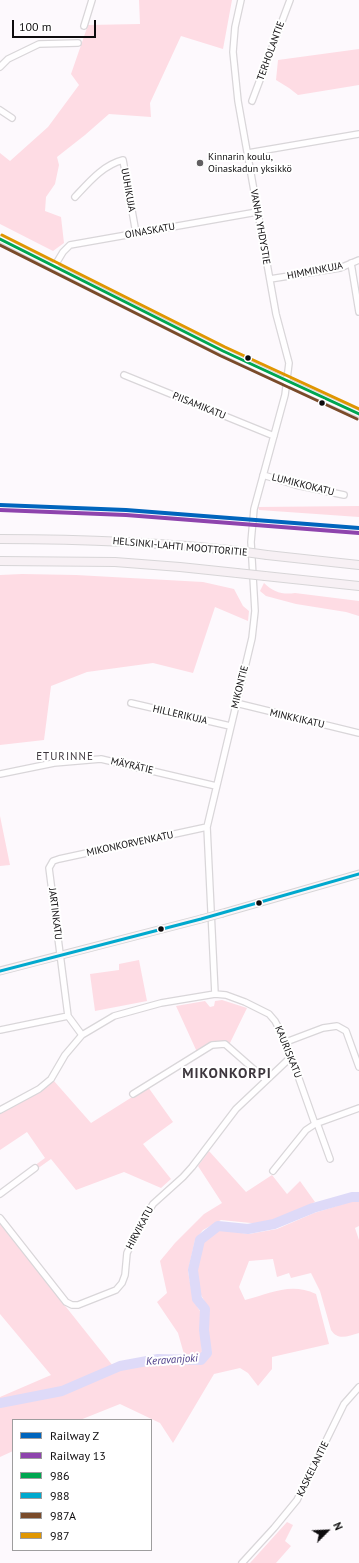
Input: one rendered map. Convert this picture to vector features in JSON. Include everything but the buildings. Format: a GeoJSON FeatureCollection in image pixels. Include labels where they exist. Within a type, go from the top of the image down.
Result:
{"type":"FeatureCollection","features":[{"type":"Feature","properties":{"kind":"highway","name":"HELSINKI-LAHTI MOOTTORITIE"},"geometry":{"type":"LineString","coordinates":[[0,539],[118,540],[181,544],[359,566]]}},
{"type":"Feature","properties":{"kind":"highway","name":"HELSINKI-LAHTI MOOTTORITIE"},"geometry":{"type":"LineString","coordinates":[[0,562],[115,562],[180,567],[359,586]]}},
{"type":"Feature","properties":{"kind":"main road"},"geometry":{"type":"LineString","coordinates":[[0,971],[201,919],[359,874]]}},
{"type":"Feature","properties":{"kind":"street"},"geometry":{"type":"LineString","coordinates":[[84,26],[92,0]]}},
{"type":"Feature","properties":{"kind":"street","name":"VANHA YHDYSTIE"},"geometry":{"type":"LineString","coordinates":[[241,0],[235,27],[234,67],[238,101],[276,314],[288,356],[289,363],[287,383]]}},
{"type":"Feature","properties":{"kind":"street","name":"TERHOLANTIE"},"geometry":{"type":"LineString","coordinates":[[252,101],[290,0]]}},
{"type":"Feature","properties":{"kind":"street"},"geometry":{"type":"LineString","coordinates":[[0,67],[8,59],[39,44],[78,43]]}},
{"type":"Feature","properties":{"kind":"street"},"geometry":{"type":"LineString","coordinates":[[0,110],[12,118]]}},
{"type":"Feature","properties":{"kind":"street"},"geometry":{"type":"LineString","coordinates":[[248,153],[359,134]]}},
{"type":"Feature","properties":{"kind":"street","name":"UUHIKUJA"},"geometry":{"type":"LineString","coordinates":[[75,197],[99,172],[114,162],[123,160],[136,233]]}},
{"type":"Feature","properties":{"kind":"street","name":"OINASKATU"},"geometry":{"type":"LineString","coordinates":[[54,267],[63,252],[70,245],[257,212]]}},
{"type":"Feature","properties":{"kind":"street"},"geometry":{"type":"LineString","coordinates":[[0,239],[287,383],[359,414]]}},
{"type":"Feature","properties":{"kind":"street","name":"HIMMINKUJA"},"geometry":{"type":"LineString","coordinates":[[270,279],[340,268],[359,260]]}},
{"type":"Feature","properties":{"kind":"street"},"geometry":{"type":"LineString","coordinates":[[351,263],[359,312]]}},
{"type":"Feature","properties":{"kind":"street","name":"PIISAMIKATU"},"geometry":{"type":"LineString","coordinates":[[124,375],[274,436]]}},
{"type":"Feature","properties":{"kind":"street","name":"MIKONTIE"},"geometry":{"type":"LineString","coordinates":[[215,994],[207,827],[252,631],[255,610],[251,542],[254,509],[287,383]]}},
{"type":"Feature","properties":{"kind":"street","name":"LUMIKKOKATU"},"geometry":{"type":"LineString","coordinates":[[263,475],[296,485],[344,495]]}},
{"type":"Feature","properties":{"kind":"street","name":"HILLERIKUJA"},"geometry":{"type":"LineString","coordinates":[[130,703],[230,726]]}},
{"type":"Feature","properties":{"kind":"street","name":"MINKKIKATU"},"geometry":{"type":"LineString","coordinates":[[236,703],[359,733]]}},
{"type":"Feature","properties":{"kind":"street","name":"MÄYRÄTIE"},"geometry":{"type":"LineString","coordinates":[[0,774],[54,763],[101,759],[216,786]]}},
{"type":"Feature","properties":{"kind":"street","name":"MIKONKORVENKATU"},"geometry":{"type":"LineString","coordinates":[[53,862],[59,859],[207,827]]}},
{"type":"Feature","properties":{"kind":"street","name":"JARTINKATU"},"geometry":{"type":"LineString","coordinates":[[53,862],[49,868],[68,1016],[82,1035]]}},
{"type":"Feature","properties":{"kind":"street"},"geometry":{"type":"LineString","coordinates":[[0,1110],[39,1089],[51,1079],[65,1055],[82,1035],[114,1016],[161,1003],[215,994]]}},
{"type":"Feature","properties":{"kind":"street","name":"KAURISKATU"},"geometry":{"type":"LineString","coordinates":[[215,994],[226,995],[245,1002],[269,1014],[275,1021],[286,1042],[330,1159]]}},
{"type":"Feature","properties":{"kind":"street"},"geometry":{"type":"LineString","coordinates":[[0,1030],[68,1016]]}},
{"type":"Feature","properties":{"kind":"street"},"geometry":{"type":"LineString","coordinates":[[286,1042],[323,1028],[337,1026],[346,1031],[359,1067]]}},
{"type":"Feature","properties":{"kind":"street"},"geometry":{"type":"LineString","coordinates":[[133,1094],[212,1045],[224,1044],[266,1080]]}},
{"type":"Feature","properties":{"kind":"street","name":"HIRVIKATU"},"geometry":{"type":"LineString","coordinates":[[0,1218],[66,1302],[72,1305],[78,1305],[116,1290],[122,1284],[125,1275],[127,1253],[153,1204],[192,1167],[236,1109],[291,1057]]}},
{"type":"Feature","properties":{"kind":"street"},"geometry":{"type":"LineString","coordinates":[[273,1171],[306,1130],[316,1124],[359,1108]]}},
{"type":"Feature","properties":{"kind":"street"},"geometry":{"type":"LineString","coordinates":[[0,1194],[35,1168]]}},
{"type":"Feature","properties":{"kind":"street","name":"KASKELANTIE"},"geometry":{"type":"LineString","coordinates":[[242,1563],[297,1500],[344,1404],[359,1387]]}},
{"type":"Feature","properties":{"kind":"shaded area"},"geometry":{"type":"Polygon","coordinates":[[[139,0],[232,0],[223,49],[181,36],[150,103],[151,117],[109,114],[57,157],[59,165],[55,184],[46,197],[45,211],[61,217],[64,243],[53,251],[0,224],[0,153],[10,161],[48,127],[79,85],[71,74],[88,25],[140,24],[139,0]]]}},
{"type":"Feature","properties":{"kind":"shaded area"},"geometry":{"type":"Polygon","coordinates":[[[359,49],[359,85],[298,95],[276,80],[278,60],[359,49]]]}},
{"type":"Feature","properties":{"kind":"shaded area"},"geometry":{"type":"Polygon","coordinates":[[[359,506],[359,517],[259,510],[258,507],[359,506]]]}},
{"type":"Feature","properties":{"kind":"shaded area"},"geometry":{"type":"Polygon","coordinates":[[[0,575],[76,575],[203,582],[234,589],[243,606],[249,611],[248,621],[215,607],[193,673],[153,663],[87,672],[51,686],[44,740],[0,745],[0,575]]]}},
{"type":"Feature","properties":{"kind":"shaded area"},"geometry":{"type":"Polygon","coordinates":[[[264,583],[275,591],[286,594],[295,593],[359,601],[359,616],[346,612],[296,604],[266,596],[260,591],[264,583]]]}},
{"type":"Feature","properties":{"kind":"shaded area"},"geometry":{"type":"Polygon","coordinates":[[[0,816],[10,865],[0,866],[0,816]]]}},
{"type":"Feature","properties":{"kind":"shaded area"},"geometry":{"type":"Polygon","coordinates":[[[139,960],[147,1001],[95,1011],[90,974],[119,970],[119,964],[139,960]]]}},
{"type":"Feature","properties":{"kind":"shaded area"},"geometry":{"type":"Polygon","coordinates":[[[222,1000],[247,1008],[229,1045],[224,1042],[197,1052],[176,1006],[205,1001],[210,1007],[214,1006],[215,1001],[222,1000]]]}},
{"type":"Feature","properties":{"kind":"shaded area"},"geometry":{"type":"Polygon","coordinates":[[[54,1081],[91,1123],[148,1087],[173,1122],[143,1144],[171,1179],[161,1188],[124,1172],[76,1190],[51,1159],[37,1169],[34,1166],[45,1158],[27,1132],[0,1150],[0,1114],[40,1092],[54,1081]]]}},
{"type":"Feature","properties":{"kind":"shaded area"},"geometry":{"type":"Polygon","coordinates":[[[209,1151],[246,1192],[272,1175],[287,1194],[300,1181],[315,1202],[273,1223],[251,1223],[221,1220],[203,1230],[195,1240],[188,1271],[193,1300],[200,1311],[202,1351],[199,1357],[184,1354],[178,1333],[157,1302],[167,1293],[160,1261],[175,1243],[204,1214],[222,1203],[198,1166],[209,1151]]]}},
{"type":"Feature","properties":{"kind":"shaded area"},"geometry":{"type":"Polygon","coordinates":[[[353,1201],[359,1201],[359,1226],[355,1228],[359,1240],[359,1333],[340,1337],[331,1330],[320,1291],[311,1273],[291,1278],[289,1273],[277,1277],[273,1259],[249,1261],[239,1287],[245,1300],[280,1290],[289,1289],[297,1289],[316,1294],[329,1344],[272,1357],[272,1369],[258,1386],[248,1373],[240,1368],[214,1374],[173,1443],[160,1423],[120,1404],[82,1419],[12,1419],[12,1451],[0,1457],[0,1397],[51,1375],[0,1314],[0,1224],[117,1371],[157,1363],[202,1364],[210,1353],[207,1325],[208,1307],[201,1295],[197,1270],[203,1243],[219,1230],[249,1234],[277,1229],[314,1213],[353,1201]]]}},
{"type":"Feature","properties":{"kind":"shaded area"},"geometry":{"type":"Polygon","coordinates":[[[287,1522],[293,1525],[285,1541],[291,1546],[276,1563],[250,1563],[287,1522]]]}},
{"type":"Feature","properties":{"kind":"waterway","name":"Keravanjoki"},"geometry":{"type":"LineString","coordinates":[[0,1403],[62,1391],[120,1366],[158,1359],[201,1360],[207,1353],[204,1330],[205,1309],[197,1299],[193,1270],[200,1240],[218,1226],[248,1229],[274,1224],[313,1208],[352,1197],[359,1197]]}},
{"type":"Feature","properties":{"kind":"rail line","name":"Z"},"geometry":{"type":"LineString","coordinates":[[0,505],[126,510],[359,528]]}},
{"type":"Feature","properties":{"kind":"rail line","name":"13"},"geometry":{"type":"LineString","coordinates":[[0,510],[126,515],[359,533]]}},
{"type":"Feature","properties":{"kind":"transit line","name":"987"},"geometry":{"type":"LineString","coordinates":[[2,235],[225,347],[359,409]]}},
{"type":"Feature","properties":{"kind":"transit line","name":"986"},"geometry":{"type":"LineString","coordinates":[[0,239],[223,351],[359,414]]}},
{"type":"Feature","properties":{"kind":"transit line","name":"987A"},"geometry":{"type":"LineString","coordinates":[[0,245],[221,356],[357,419]]}},
{"type":"Feature","properties":{"kind":"transit line","name":"988"},"geometry":{"type":"LineString","coordinates":[[0,971],[201,919],[359,874]]}},
{"type":"Feature","properties":{"kind":"place","name":"Kinnarin koulu, Oinaskadun yksikkö"},"geometry":{"type":"Point","coordinates":[200,163]}},
{"type":"Feature","properties":{"kind":"district","name":"ETURINNE"},"geometry":{"type":"Point","coordinates":[65,757]}},
{"type":"Feature","properties":{"kind":"district","name":"MIKONKORPI"},"geometry":{"type":"Point","coordinates":[227,1074]}}]}
